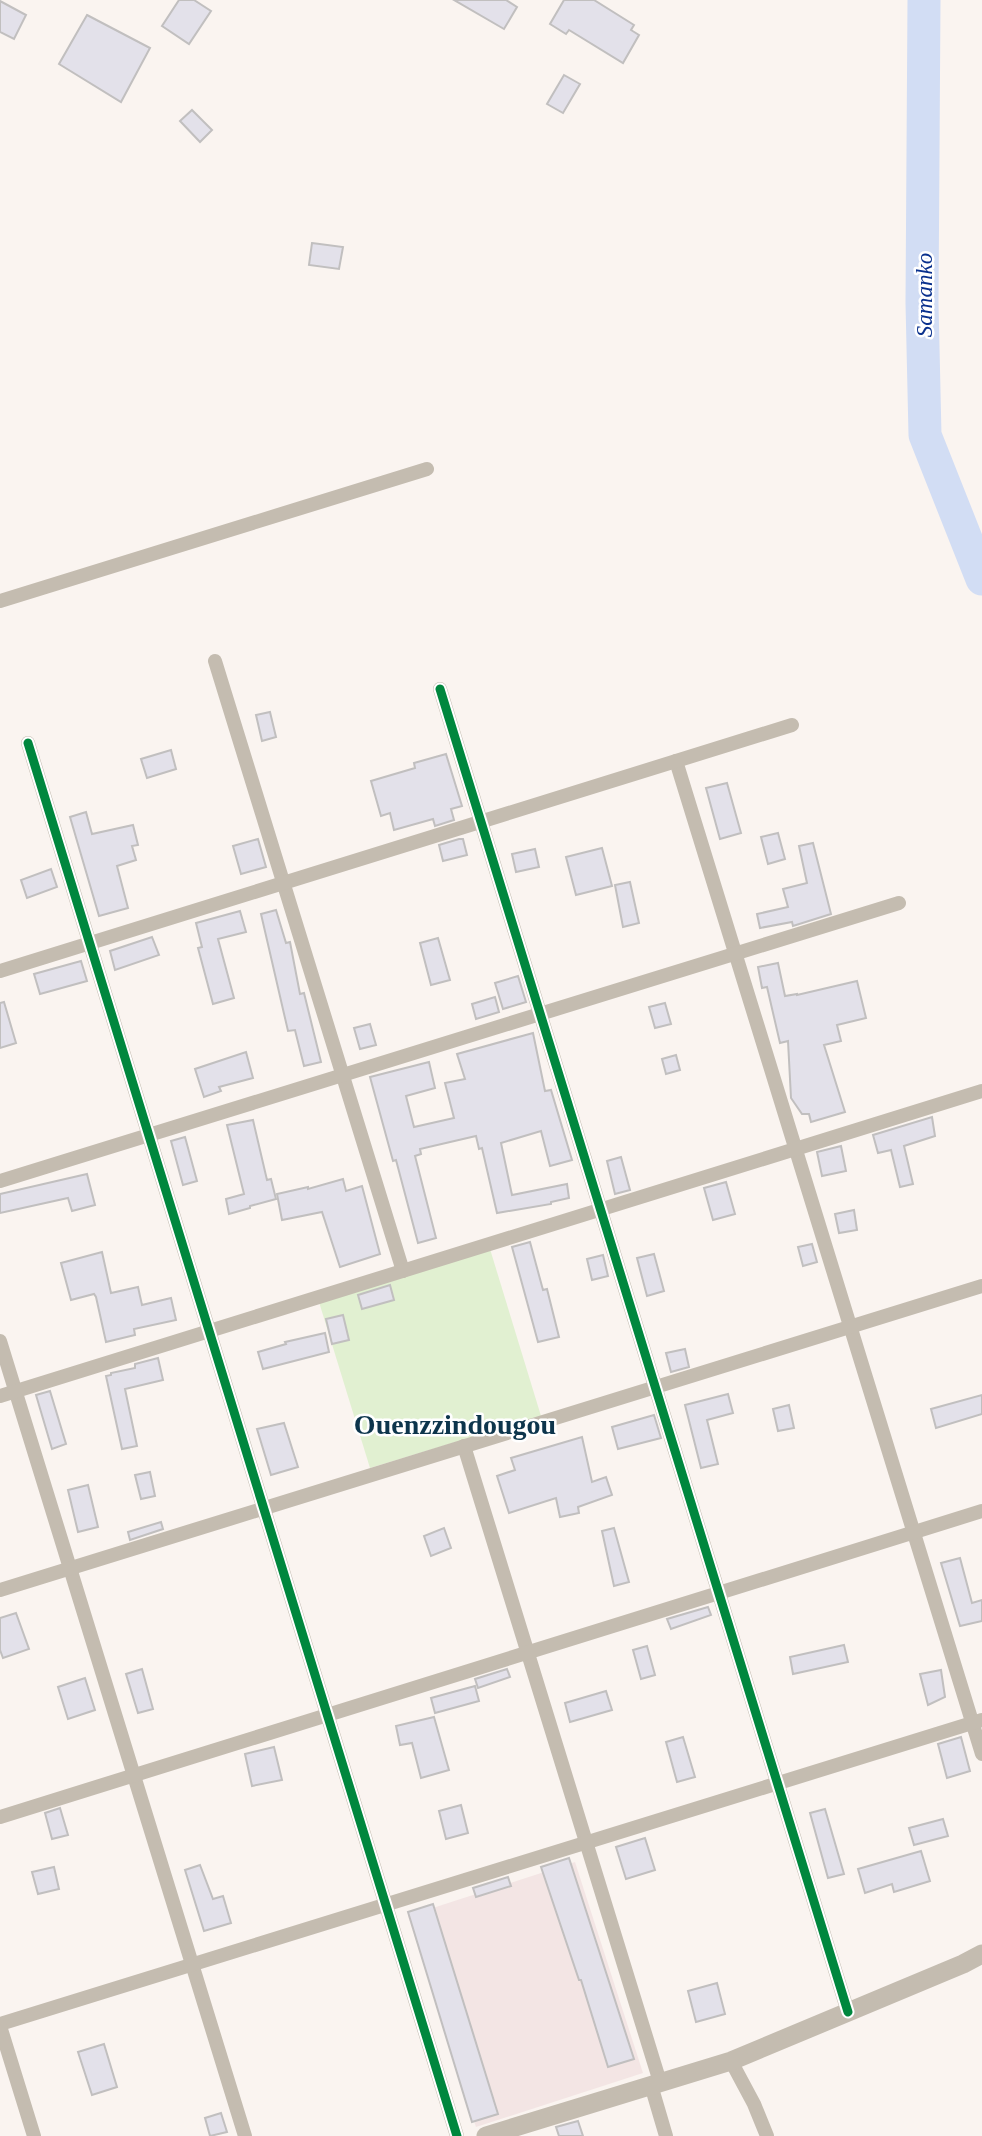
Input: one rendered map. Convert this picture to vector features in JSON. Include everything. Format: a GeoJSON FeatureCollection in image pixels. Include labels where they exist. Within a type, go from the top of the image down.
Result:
{"type":"FeatureCollection","features":[{"type":"Feature","properties":{"kind":"street"},"geometry":{"type":"LineString","coordinates":[[0,601],[426,469]]}},
{"type":"Feature","properties":{"kind":"street"},"geometry":{"type":"LineString","coordinates":[[215,661],[403,1271]]}},
{"type":"Feature","properties":{"kind":"street"},"geometry":{"type":"LineString","coordinates":[[440,689],[848,2011]]}},
{"type":"Feature","properties":{"kind":"street"},"geometry":{"type":"LineString","coordinates":[[0,971],[792,725]]}},
{"type":"Feature","properties":{"kind":"street"},"geometry":{"type":"LineString","coordinates":[[28,743],[457,2136]]}},
{"type":"Feature","properties":{"kind":"street"},"geometry":{"type":"LineString","coordinates":[[676,761],[914,1532],[977,1722],[982,1754]]}},
{"type":"Feature","properties":{"kind":"street"},"geometry":{"type":"LineString","coordinates":[[0,1181],[899,903]]}},
{"type":"Feature","properties":{"kind":"street"},"geometry":{"type":"LineString","coordinates":[[0,1395],[982,1091]]}},
{"type":"Feature","properties":{"kind":"street"},"geometry":{"type":"LineString","coordinates":[[0,1590],[982,1286]]}},
{"type":"Feature","properties":{"kind":"street"},"geometry":{"type":"LineString","coordinates":[[0,1341],[245,2136]]}},
{"type":"Feature","properties":{"kind":"street"},"geometry":{"type":"LineString","coordinates":[[464,1446],[586,1842],[656,2084],[666,2136]]}},
{"type":"Feature","properties":{"kind":"street"},"geometry":{"type":"LineString","coordinates":[[0,1817],[982,1511]]}},
{"type":"Feature","properties":{"kind":"street"},"geometry":{"type":"LineString","coordinates":[[34,2136],[4,2050],[0,2025],[977,1722]]}},
{"type":"Feature","properties":{"kind":"street"},"geometry":{"type":"LineString","coordinates":[[486,2136],[731,2061],[982,1954]]}},
{"type":"Feature","properties":{"kind":"street"},"geometry":{"type":"LineString","coordinates":[[731,2061],[754,2104],[766,2136]]}},
{"type":"Feature","properties":{"kind":"shaded area"},"geometry":{"type":"Polygon","coordinates":[[[575,1862],[643,2073],[476,2127],[408,1916],[575,1862]]]}},
{"type":"Feature","properties":{"kind":"green space"},"geometry":{"type":"Polygon","coordinates":[[[490,1249],[541,1416],[370,1468],[319,1302],[490,1249]]]}},
{"type":"Feature","properties":{"kind":"building"},"geometry":{"type":"Polygon","coordinates":[[[179,0],[194,0],[211,11],[189,44],[162,26],[179,0]]]}},
{"type":"Feature","properties":{"kind":"building"},"geometry":{"type":"Polygon","coordinates":[[[454,0],[506,0],[517,7],[504,29],[454,0]]]}},
{"type":"Feature","properties":{"kind":"building"},"geometry":{"type":"Polygon","coordinates":[[[564,0],[594,0],[634,25],[631,30],[639,35],[623,63],[569,30],[566,34],[550,24],[564,0]]]}},
{"type":"Feature","properties":{"kind":"building"},"geometry":{"type":"Polygon","coordinates":[[[0,1],[26,15],[14,39],[0,32],[0,1]]]}},
{"type":"Feature","properties":{"kind":"building"},"geometry":{"type":"Polygon","coordinates":[[[87,15],[150,48],[121,102],[59,64],[87,15]]]}},
{"type":"Feature","properties":{"kind":"building"},"geometry":{"type":"Polygon","coordinates":[[[564,75],[580,84],[563,113],[547,104],[564,75]]]}},
{"type":"Feature","properties":{"kind":"building"},"geometry":{"type":"Polygon","coordinates":[[[192,110],[212,130],[200,142],[180,121],[192,110]]]}},
{"type":"Feature","properties":{"kind":"building"},"geometry":{"type":"Polygon","coordinates":[[[312,243],[343,247],[339,269],[309,265],[312,243]]]}},
{"type":"Feature","properties":{"kind":"building"},"geometry":{"type":"Polygon","coordinates":[[[270,712],[276,737],[262,741],[256,715],[270,712]]]}},
{"type":"Feature","properties":{"kind":"building"},"geometry":{"type":"Polygon","coordinates":[[[171,750],[176,769],[147,778],[141,759],[171,750]]]}},
{"type":"Feature","properties":{"kind":"building"},"geometry":{"type":"Polygon","coordinates":[[[446,754],[462,806],[451,809],[454,820],[435,826],[433,819],[394,830],[390,813],[381,816],[371,781],[415,768],[414,763],[446,754]]]}},
{"type":"Feature","properties":{"kind":"building"},"geometry":{"type":"Polygon","coordinates":[[[727,783],[741,833],[720,839],[706,788],[727,783]]]}},
{"type":"Feature","properties":{"kind":"building"},"geometry":{"type":"Polygon","coordinates":[[[86,812],[92,834],[133,825],[138,845],[132,846],[136,860],[117,866],[128,908],[99,916],[70,817],[86,812]]]}},
{"type":"Feature","properties":{"kind":"building"},"geometry":{"type":"Polygon","coordinates":[[[778,833],[785,859],[768,864],[761,837],[778,833]]]}},
{"type":"Feature","properties":{"kind":"building"},"geometry":{"type":"Polygon","coordinates":[[[258,839],[266,867],[241,874],[233,846],[258,839]]]}},
{"type":"Feature","properties":{"kind":"building"},"geometry":{"type":"Polygon","coordinates":[[[463,839],[467,855],[443,861],[439,845],[463,839]]]}},
{"type":"Feature","properties":{"kind":"building"},"geometry":{"type":"Polygon","coordinates":[[[813,843],[831,914],[793,926],[792,922],[760,928],[757,914],[788,907],[783,889],[807,883],[799,846],[813,843]]]}},
{"type":"Feature","properties":{"kind":"building"},"geometry":{"type":"Polygon","coordinates":[[[602,848],[612,886],[576,895],[566,857],[602,848]]]}},
{"type":"Feature","properties":{"kind":"building"},"geometry":{"type":"Polygon","coordinates":[[[535,849],[539,867],[516,872],[512,854],[535,849]]]}},
{"type":"Feature","properties":{"kind":"building"},"geometry":{"type":"Polygon","coordinates":[[[51,869],[57,887],[27,898],[21,880],[51,869]]]}},
{"type":"Feature","properties":{"kind":"building"},"geometry":{"type":"Polygon","coordinates":[[[630,882],[639,923],[623,927],[615,885],[630,882]]]}},
{"type":"Feature","properties":{"kind":"building"},"geometry":{"type":"Polygon","coordinates":[[[276,910],[286,943],[290,942],[300,994],[304,993],[321,1062],[304,1066],[295,1030],[288,1031],[261,914],[276,910]]]}},
{"type":"Feature","properties":{"kind":"building"},"geometry":{"type":"Polygon","coordinates":[[[240,911],[246,932],[218,939],[234,998],[213,1004],[198,948],[202,947],[196,923],[240,911]]]}},
{"type":"Feature","properties":{"kind":"building"},"geometry":{"type":"Polygon","coordinates":[[[152,937],[159,955],[115,970],[110,951],[152,937]]]}},
{"type":"Feature","properties":{"kind":"building"},"geometry":{"type":"Polygon","coordinates":[[[438,938],[450,980],[431,985],[420,943],[438,938]]]}},
{"type":"Feature","properties":{"kind":"building"},"geometry":{"type":"Polygon","coordinates":[[[81,961],[87,981],[40,994],[34,974],[81,961]]]}},
{"type":"Feature","properties":{"kind":"building"},"geometry":{"type":"Polygon","coordinates":[[[778,963],[785,996],[857,981],[866,1018],[837,1025],[841,1041],[824,1045],[845,1112],[811,1122],[809,1114],[802,1114],[791,1098],[788,1041],[780,1043],[767,987],[762,988],[758,967],[778,963]]]}},
{"type":"Feature","properties":{"kind":"building"},"geometry":{"type":"Polygon","coordinates":[[[518,976],[526,1002],[503,1009],[495,983],[518,976]]]}},
{"type":"Feature","properties":{"kind":"building"},"geometry":{"type":"Polygon","coordinates":[[[495,997],[499,1012],[476,1019],[472,1004],[495,997]]]}},
{"type":"Feature","properties":{"kind":"building"},"geometry":{"type":"Polygon","coordinates":[[[4,1002],[16,1043],[0,1048],[0,1003],[4,1002]]]}},
{"type":"Feature","properties":{"kind":"building"},"geometry":{"type":"Polygon","coordinates":[[[665,1003],[671,1024],[655,1028],[649,1007],[665,1003]]]}},
{"type":"Feature","properties":{"kind":"building"},"geometry":{"type":"Polygon","coordinates":[[[370,1024],[376,1045],[360,1049],[354,1028],[370,1024]]]}},
{"type":"Feature","properties":{"kind":"building"},"geometry":{"type":"Polygon","coordinates":[[[533,1033],[545,1091],[551,1090],[572,1160],[550,1166],[541,1131],[501,1143],[512,1195],[567,1184],[569,1198],[551,1204],[497,1213],[482,1148],[479,1149],[476,1136],[420,1149],[421,1154],[415,1156],[436,1238],[418,1243],[370,1077],[429,1062],[435,1088],[406,1096],[414,1127],[454,1118],[445,1083],[465,1079],[457,1054],[533,1033]]]}},
{"type":"Feature","properties":{"kind":"building"},"geometry":{"type":"Polygon","coordinates":[[[246,1052],[253,1078],[219,1087],[221,1091],[204,1097],[195,1069],[246,1052]]]}},
{"type":"Feature","properties":{"kind":"building"},"geometry":{"type":"Polygon","coordinates":[[[676,1055],[680,1070],[666,1074],[662,1059],[676,1055]]]}},
{"type":"Feature","properties":{"kind":"building"},"geometry":{"type":"Polygon","coordinates":[[[932,1117],[935,1136],[904,1146],[913,1184],[900,1187],[891,1150],[878,1153],[873,1135],[932,1117]]]}},
{"type":"Feature","properties":{"kind":"building"},"geometry":{"type":"Polygon","coordinates":[[[253,1120],[267,1180],[271,1179],[276,1199],[229,1214],[226,1199],[244,1194],[227,1125],[253,1120]]]}},
{"type":"Feature","properties":{"kind":"building"},"geometry":{"type":"Polygon","coordinates":[[[185,1137],[197,1181],[183,1185],[171,1141],[185,1137]]]}},
{"type":"Feature","properties":{"kind":"building"},"geometry":{"type":"Polygon","coordinates":[[[841,1146],[846,1171],[822,1176],[817,1152],[841,1146]]]}},
{"type":"Feature","properties":{"kind":"building"},"geometry":{"type":"Polygon","coordinates":[[[621,1157],[630,1190],[615,1194],[607,1161],[621,1157]]]}},
{"type":"Feature","properties":{"kind":"building"},"geometry":{"type":"Polygon","coordinates":[[[87,1174],[95,1205],[72,1211],[68,1198],[0,1213],[0,1194],[87,1174]]]}},
{"type":"Feature","properties":{"kind":"building"},"geometry":{"type":"Polygon","coordinates":[[[343,1179],[346,1191],[362,1186],[380,1254],[340,1267],[322,1212],[282,1220],[277,1194],[343,1179]]]}},
{"type":"Feature","properties":{"kind":"building"},"geometry":{"type":"Polygon","coordinates":[[[726,1182],[735,1214],[713,1220],[704,1188],[726,1182]]]}},
{"type":"Feature","properties":{"kind":"building"},"geometry":{"type":"Polygon","coordinates":[[[854,1210],[857,1230],[839,1233],[835,1214],[854,1210]]]}},
{"type":"Feature","properties":{"kind":"building"},"geometry":{"type":"Polygon","coordinates":[[[530,1242],[543,1290],[547,1289],[559,1337],[538,1342],[512,1247],[530,1242]]]}},
{"type":"Feature","properties":{"kind":"building"},"geometry":{"type":"Polygon","coordinates":[[[812,1244],[817,1262],[803,1266],[798,1247],[812,1244]]]}},
{"type":"Feature","properties":{"kind":"building"},"geometry":{"type":"Polygon","coordinates":[[[102,1252],[111,1293],[138,1287],[142,1305],[171,1298],[176,1320],[134,1329],[135,1335],[106,1342],[96,1297],[94,1294],[71,1300],[61,1263],[102,1252]]]}},
{"type":"Feature","properties":{"kind":"building"},"geometry":{"type":"Polygon","coordinates":[[[654,1254],[664,1291],[647,1296],[637,1258],[654,1254]]]}},
{"type":"Feature","properties":{"kind":"building"},"geometry":{"type":"Polygon","coordinates":[[[603,1255],[608,1276],[592,1280],[587,1259],[603,1255]]]}},
{"type":"Feature","properties":{"kind":"building"},"geometry":{"type":"Polygon","coordinates":[[[390,1285],[394,1300],[362,1309],[358,1295],[390,1285]]]}},
{"type":"Feature","properties":{"kind":"building"},"geometry":{"type":"Polygon","coordinates":[[[343,1315],[349,1340],[332,1344],[326,1319],[343,1315]]]}},
{"type":"Feature","properties":{"kind":"building"},"geometry":{"type":"Polygon","coordinates":[[[325,1333],[329,1352],[263,1369],[258,1352],[286,1344],[285,1342],[325,1333]]]}},
{"type":"Feature","properties":{"kind":"building"},"geometry":{"type":"Polygon","coordinates":[[[685,1349],[689,1367],[671,1372],[666,1353],[685,1349]]]}},
{"type":"Feature","properties":{"kind":"building"},"geometry":{"type":"Polygon","coordinates":[[[158,1358],[163,1380],[125,1389],[137,1446],[122,1449],[106,1376],[158,1358]]]}},
{"type":"Feature","properties":{"kind":"building"},"geometry":{"type":"Polygon","coordinates":[[[50,1391],[66,1444],[52,1449],[36,1395],[50,1391]]]}},
{"type":"Feature","properties":{"kind":"building"},"geometry":{"type":"Polygon","coordinates":[[[728,1394],[733,1413],[707,1420],[718,1464],[701,1468],[685,1405],[728,1394]]]}},
{"type":"Feature","properties":{"kind":"building"},"geometry":{"type":"Polygon","coordinates":[[[982,1395],[982,1414],[936,1428],[931,1409],[982,1395]]]}},
{"type":"Feature","properties":{"kind":"building"},"geometry":{"type":"Polygon","coordinates":[[[789,1405],[794,1428],[778,1431],[773,1409],[789,1405]]]}},
{"type":"Feature","properties":{"kind":"building"},"geometry":{"type":"Polygon","coordinates":[[[654,1415],[661,1438],[618,1449],[612,1427],[654,1415]]]}},
{"type":"Feature","properties":{"kind":"building"},"geometry":{"type":"Polygon","coordinates":[[[284,1423],[298,1467],[271,1475],[257,1429],[284,1423]]]}},
{"type":"Feature","properties":{"kind":"building"},"geometry":{"type":"Polygon","coordinates":[[[582,1437],[592,1482],[606,1477],[612,1495],[578,1507],[579,1513],[560,1517],[556,1498],[509,1513],[497,1476],[515,1470],[511,1458],[582,1437]]]}},
{"type":"Feature","properties":{"kind":"building"},"geometry":{"type":"Polygon","coordinates":[[[150,1472],[155,1496],[141,1499],[135,1475],[150,1472]]]}},
{"type":"Feature","properties":{"kind":"building"},"geometry":{"type":"Polygon","coordinates":[[[88,1485],[98,1527],[78,1532],[68,1490],[88,1485]]]}},
{"type":"Feature","properties":{"kind":"building"},"geometry":{"type":"Polygon","coordinates":[[[161,1522],[163,1529],[130,1540],[128,1532],[161,1522]]]}},
{"type":"Feature","properties":{"kind":"building"},"geometry":{"type":"Polygon","coordinates":[[[444,1528],[451,1548],[431,1556],[424,1536],[444,1528]]]}},
{"type":"Feature","properties":{"kind":"building"},"geometry":{"type":"Polygon","coordinates":[[[614,1528],[629,1582],[614,1586],[602,1531],[614,1528]]]}},
{"type":"Feature","properties":{"kind":"building"},"geometry":{"type":"Polygon","coordinates":[[[960,1558],[972,1603],[982,1600],[982,1621],[960,1626],[941,1563],[960,1558]]]}},
{"type":"Feature","properties":{"kind":"building"},"geometry":{"type":"Polygon","coordinates":[[[708,1607],[711,1615],[671,1629],[667,1619],[708,1607]]]}},
{"type":"Feature","properties":{"kind":"building"},"geometry":{"type":"Polygon","coordinates":[[[16,1613],[29,1649],[3,1658],[0,1650],[0,1618],[16,1613]]]}},
{"type":"Feature","properties":{"kind":"building"},"geometry":{"type":"Polygon","coordinates":[[[844,1645],[848,1662],[793,1674],[790,1657],[844,1645]]]}},
{"type":"Feature","properties":{"kind":"building"},"geometry":{"type":"Polygon","coordinates":[[[647,1646],[655,1675],[641,1679],[633,1650],[647,1646]]]}},
{"type":"Feature","properties":{"kind":"building"},"geometry":{"type":"Polygon","coordinates":[[[142,1669],[153,1709],[138,1713],[126,1674],[142,1669]]]}},
{"type":"Feature","properties":{"kind":"building"},"geometry":{"type":"Polygon","coordinates":[[[507,1669],[510,1677],[478,1688],[475,1679],[507,1669]]]}},
{"type":"Feature","properties":{"kind":"building"},"geometry":{"type":"Polygon","coordinates":[[[941,1670],[945,1697],[928,1705],[920,1674],[941,1670]]]}},
{"type":"Feature","properties":{"kind":"building"},"geometry":{"type":"Polygon","coordinates":[[[85,1678],[95,1710],[68,1719],[58,1687],[85,1678]]]}},
{"type":"Feature","properties":{"kind":"building"},"geometry":{"type":"Polygon","coordinates":[[[475,1686],[479,1701],[435,1713],[431,1698],[475,1686]]]}},
{"type":"Feature","properties":{"kind":"building"},"geometry":{"type":"Polygon","coordinates":[[[606,1691],[612,1710],[570,1722],[565,1703],[606,1691]]]}},
{"type":"Feature","properties":{"kind":"building"},"geometry":{"type":"Polygon","coordinates":[[[434,1717],[449,1770],[421,1778],[412,1743],[400,1745],[396,1726],[434,1717]]]}},
{"type":"Feature","properties":{"kind":"building"},"geometry":{"type":"Polygon","coordinates":[[[683,1737],[695,1777],[677,1782],[666,1742],[683,1737]]]}},
{"type":"Feature","properties":{"kind":"building"},"geometry":{"type":"Polygon","coordinates":[[[961,1737],[970,1771],[947,1778],[938,1744],[961,1737]]]}},
{"type":"Feature","properties":{"kind":"building"},"geometry":{"type":"Polygon","coordinates":[[[274,1747],[282,1780],[252,1786],[245,1754],[274,1747]]]}},
{"type":"Feature","properties":{"kind":"building"},"geometry":{"type":"Polygon","coordinates":[[[461,1805],[468,1833],[446,1839],[439,1811],[461,1805]]]}},
{"type":"Feature","properties":{"kind":"building"},"geometry":{"type":"Polygon","coordinates":[[[60,1808],[68,1835],[52,1839],[45,1813],[60,1808]]]}},
{"type":"Feature","properties":{"kind":"building"},"geometry":{"type":"Polygon","coordinates":[[[825,1809],[844,1874],[828,1878],[810,1813],[825,1809]]]}},
{"type":"Feature","properties":{"kind":"building"},"geometry":{"type":"Polygon","coordinates":[[[943,1819],[948,1836],[914,1845],[909,1828],[943,1819]]]}},
{"type":"Feature","properties":{"kind":"building"},"geometry":{"type":"Polygon","coordinates":[[[645,1838],[655,1870],[626,1879],[616,1847],[645,1838]]]}},
{"type":"Feature","properties":{"kind":"building"},"geometry":{"type":"Polygon","coordinates":[[[921,1851],[930,1881],[894,1892],[892,1884],[865,1893],[858,1869],[921,1851]]]}},
{"type":"Feature","properties":{"kind":"building"},"geometry":{"type":"Polygon","coordinates":[[[569,1858],[634,2059],[608,2067],[541,1867],[569,1858]]]}},
{"type":"Feature","properties":{"kind":"building"},"geometry":{"type":"Polygon","coordinates":[[[200,1865],[213,1899],[223,1896],[231,1923],[204,1931],[185,1870],[200,1865]]]}},
{"type":"Feature","properties":{"kind":"building"},"geometry":{"type":"Polygon","coordinates":[[[54,1867],[59,1889],[38,1894],[32,1872],[54,1867]]]}},
{"type":"Feature","properties":{"kind":"building"},"geometry":{"type":"Polygon","coordinates":[[[508,1877],[511,1886],[476,1897],[473,1888],[508,1877]]]}},
{"type":"Feature","properties":{"kind":"building"},"geometry":{"type":"Polygon","coordinates":[[[433,1904],[498,2114],[472,2122],[408,1912],[433,1904]]]}},
{"type":"Feature","properties":{"kind":"building"},"geometry":{"type":"Polygon","coordinates":[[[717,1983],[725,2014],[696,2022],[688,1991],[717,1983]]]}},
{"type":"Feature","properties":{"kind":"building"},"geometry":{"type":"Polygon","coordinates":[[[104,2044],[117,2087],[92,2095],[78,2052],[104,2044]]]}},
{"type":"Feature","properties":{"kind":"building"},"geometry":{"type":"Polygon","coordinates":[[[221,2113],[227,2132],[210,2136],[205,2118],[221,2113]]]}},
{"type":"Feature","properties":{"kind":"building"},"geometry":{"type":"Polygon","coordinates":[[[578,2121],[583,2136],[559,2136],[556,2127],[578,2121]]]}},
{"type":"Feature","properties":{"kind":"waterway","name":"Samanko"},"geometry":{"type":"LineString","coordinates":[[924,0],[922,303],[925,435],[982,579]]}},
{"type":"Feature","properties":{"kind":"cycle path"},"geometry":{"type":"LineString","coordinates":[[440,689],[848,2012]]}},
{"type":"Feature","properties":{"kind":"cycle path"},"geometry":{"type":"LineString","coordinates":[[28,743],[457,2136]]}},
{"type":"Feature","properties":{"kind":"district","name":"Ouenzzindougou"},"geometry":{"type":"Point","coordinates":[455,1424]}}]}
